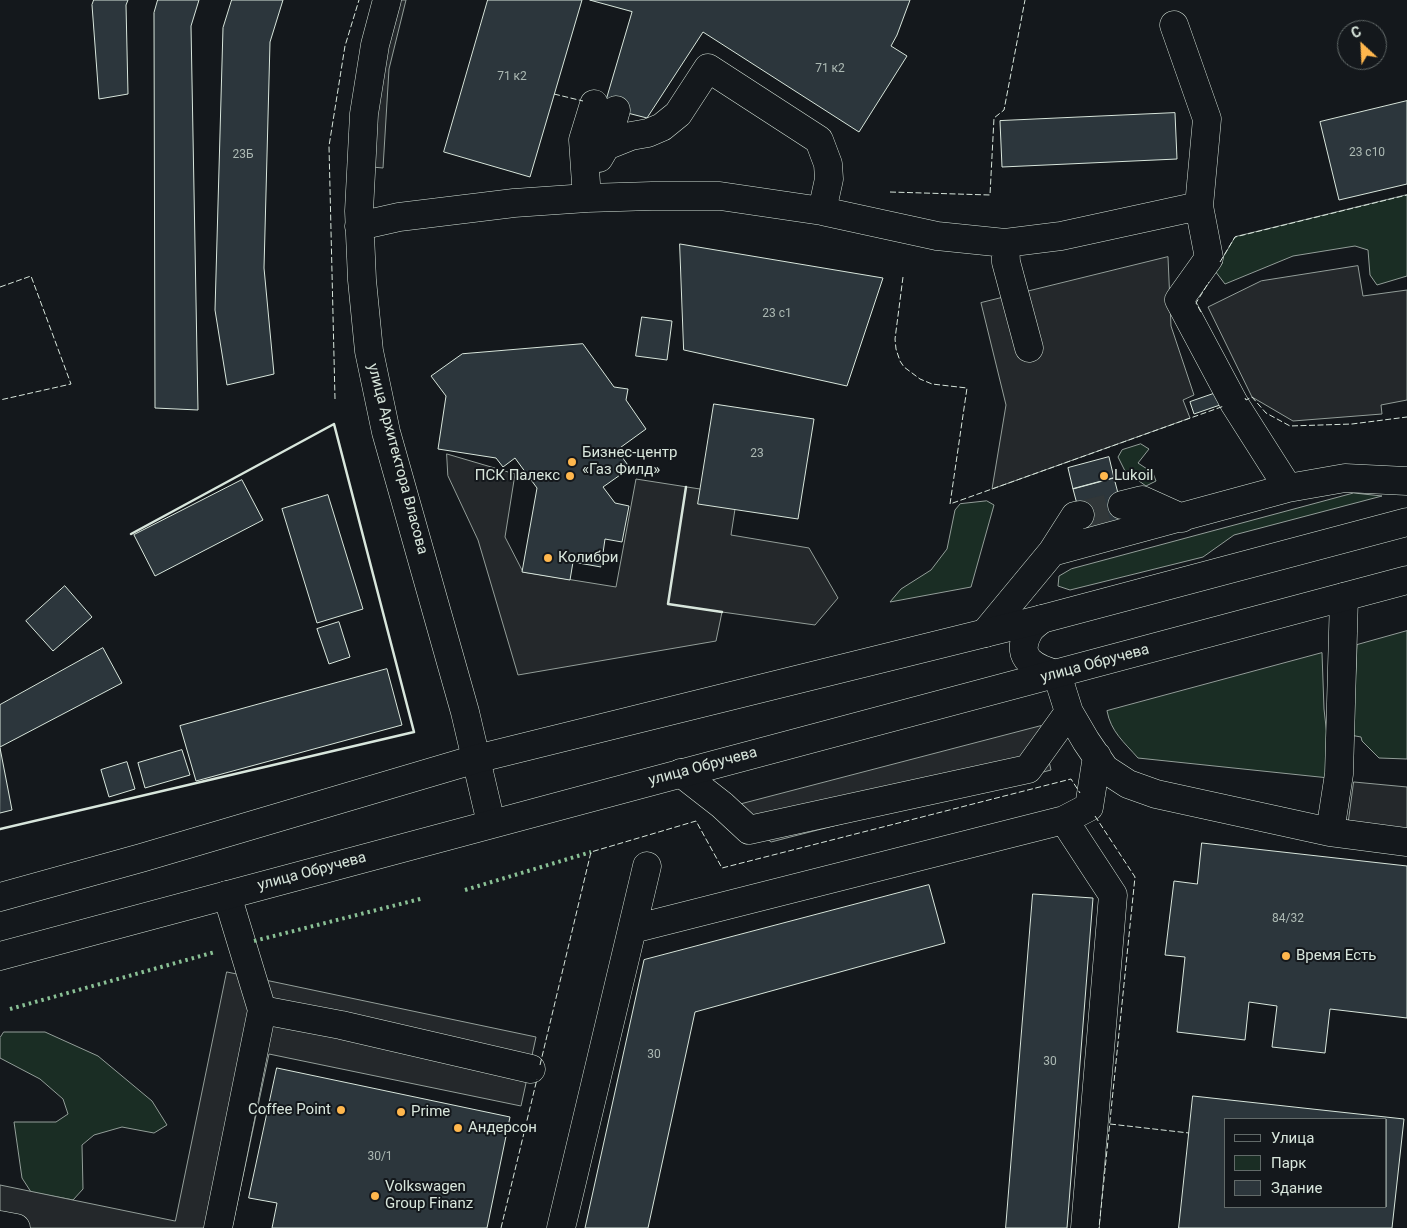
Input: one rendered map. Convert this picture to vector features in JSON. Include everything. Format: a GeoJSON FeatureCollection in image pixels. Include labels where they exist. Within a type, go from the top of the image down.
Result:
{"type":"FeatureCollection","features":[{"type":"Feature","properties":{"kind":"main road","name":"улица Архитектора Власова"},"geometry":{"type":"LineString","coordinates":[[387,0],[375,45],[364,114],[358,211],[369,351],[378,400],[465,712],[491,823]]}},
{"type":"Feature","properties":{"kind":"main road"},"geometry":{"type":"LineString","coordinates":[[1174,25],[1207,119],[1199,206],[1209,258],[1179,300],[1234,403],[1288,488]]}},
{"type":"Feature","properties":{"kind":"main road"},"geometry":{"type":"LineString","coordinates":[[619,116],[648,133],[662,127],[678,114],[708,68],[819,140],[828,164],[829,179],[822,211]]}},
{"type":"Feature","properties":{"kind":"main road"},"geometry":{"type":"LineString","coordinates":[[587,189],[619,116]]}},
{"type":"Feature","properties":{"kind":"main road"},"geometry":{"type":"LineString","coordinates":[[587,189],[583,140],[619,116]]}},
{"type":"Feature","properties":{"kind":"main road"},"geometry":{"type":"LineString","coordinates":[[360,226],[399,217],[514,203],[587,189],[652,196],[720,196],[822,211],[937,236],[1005,243],[1061,236],[1199,206]]}},
{"type":"Feature","properties":{"kind":"main road"},"geometry":{"type":"LineString","coordinates":[[1005,243],[1006,262],[1029,348]]}},
{"type":"Feature","properties":{"kind":"main road"},"geometry":{"type":"LineString","coordinates":[[1052,552],[1288,488],[1345,478],[1407,481]]}},
{"type":"Feature","properties":{"kind":"main road"},"geometry":{"type":"LineString","coordinates":[[1122,505],[1142,500],[1182,518]]}},
{"type":"Feature","properties":{"kind":"main road"},"geometry":{"type":"LineString","coordinates":[[985,633],[1052,552],[1075,516],[1080,515]]}},
{"type":"Feature","properties":{"kind":"main road"},"geometry":{"type":"LineString","coordinates":[[0,897],[142,858],[476,760],[1042,619],[1407,522]]}},
{"type":"Feature","properties":{"kind":"main road","name":"улица Обручева"},"geometry":{"type":"LineString","coordinates":[[0,956],[491,823],[1407,580]]}},
{"type":"Feature","properties":{"kind":"main road"},"geometry":{"type":"LineString","coordinates":[[1330,832],[1338,774],[1344,597]]}},
{"type":"Feature","properties":{"kind":"main road"},"geometry":{"type":"LineString","coordinates":[[1042,619],[1028,632],[1024,645],[1024,652],[1028,660],[1035,667],[1057,674],[1069,712],[1086,741],[1105,768],[1128,784],[1156,794],[1330,832],[1407,842]]}},
{"type":"Feature","properties":{"kind":"main road"},"geometry":{"type":"LineString","coordinates":[[681,773],[749,830],[1028,769],[1069,712]]}},
{"type":"Feature","properties":{"kind":"main road"},"geometry":{"type":"LineString","coordinates":[[633,928],[1064,820],[1089,807],[1097,756]]}},
{"type":"Feature","properties":{"kind":"main road"},"geometry":{"type":"LineString","coordinates":[[1064,820],[1113,895],[1085,1228]]}},
{"type":"Feature","properties":{"kind":"main road"},"geometry":{"type":"LineString","coordinates":[[561,1228],[648,866]]}},
{"type":"Feature","properties":{"kind":"main road"},"geometry":{"type":"LineString","coordinates":[[218,1228],[262,1010],[227,895]]}},
{"type":"Feature","properties":{"kind":"main road"},"geometry":{"type":"LineString","coordinates":[[262,1010],[341,1025],[531,1069]]}},
{"type":"Feature","properties":{"kind":"main road"},"geometry":{"type":"LineString","coordinates":[[0,1225],[16,1228]]}},
{"type":"Feature","properties":{"kind":"green space"},"geometry":{"type":"Polygon","coordinates":[[[1407,195],[1407,276],[1377,285],[1370,275],[1368,250],[1355,246],[1293,256],[1225,284],[1215,271],[1235,237],[1407,195]]]}},
{"type":"Feature","properties":{"kind":"green space"},"geometry":{"type":"Polygon","coordinates":[[[1141,444],[1149,449],[1138,463],[1153,473],[1156,481],[1146,486],[1125,471],[1118,457],[1122,450],[1141,444]]]}},
{"type":"Feature","properties":{"kind":"green space"},"geometry":{"type":"Polygon","coordinates":[[[1354,493],[1382,496],[1234,535],[1203,557],[1070,590],[1058,586],[1059,576],[1071,569],[1354,493]]]}},
{"type":"Feature","properties":{"kind":"green space"},"geometry":{"type":"Polygon","coordinates":[[[987,501],[994,505],[971,587],[890,602],[901,589],[931,570],[947,549],[955,510],[960,504],[987,501]]]}},
{"type":"Feature","properties":{"kind":"green space"},"geometry":{"type":"Polygon","coordinates":[[[1407,631],[1407,759],[1379,758],[1362,741],[1361,737],[1350,735],[1354,707],[1357,645],[1407,631]]]}},
{"type":"Feature","properties":{"kind":"green space"},"geometry":{"type":"Polygon","coordinates":[[[1322,653],[1324,709],[1331,771],[1329,778],[1138,758],[1119,736],[1109,718],[1107,711],[1322,653]]]}},
{"type":"Feature","properties":{"kind":"green space"},"geometry":{"type":"Polygon","coordinates":[[[4,1032],[45,1032],[98,1056],[152,1101],[167,1125],[154,1133],[122,1127],[94,1135],[82,1145],[83,1189],[73,1200],[31,1192],[22,1178],[14,1122],[56,1122],[68,1114],[63,1099],[40,1079],[0,1058],[0,1038],[4,1032]]]}},
{"type":"Feature","properties":{"kind":"shaded area"},"geometry":{"type":"Polygon","coordinates":[[[395,0],[406,0],[389,69],[383,168],[372,167],[378,69],[395,0]]]}},
{"type":"Feature","properties":{"kind":"shaded area"},"geometry":{"type":"Polygon","coordinates":[[[1168,257],[1171,326],[1194,395],[1183,400],[1190,418],[992,489],[1006,405],[981,303],[1168,257]]]}},
{"type":"Feature","properties":{"kind":"shaded area"},"geometry":{"type":"Polygon","coordinates":[[[1358,266],[1363,296],[1407,290],[1407,400],[1381,405],[1382,414],[1293,421],[1252,397],[1208,307],[1261,281],[1358,266]]]}},
{"type":"Feature","properties":{"kind":"shaded area"},"geometry":{"type":"Polygon","coordinates":[[[447,454],[515,474],[505,537],[523,572],[616,587],[636,479],[700,489],[735,509],[731,535],[809,548],[838,598],[815,625],[722,612],[716,641],[518,675],[478,540],[448,476],[447,454]]]}},
{"type":"Feature","properties":{"kind":"shaded area"},"geometry":{"type":"Polygon","coordinates":[[[1041,726],[1051,770],[771,842],[730,807],[1041,726]]]}},
{"type":"Feature","properties":{"kind":"shaded area"},"geometry":{"type":"Polygon","coordinates":[[[1354,782],[1407,787],[1407,842],[1347,834],[1354,782]]]}},
{"type":"Feature","properties":{"kind":"shaded area"},"geometry":{"type":"Polygon","coordinates":[[[227,972],[536,1037],[521,1106],[269,1054],[232,1228],[0,1228],[0,1185],[175,1221],[227,972]]]}},
{"type":"Feature","properties":{"kind":"building"},"geometry":{"type":"Polygon","coordinates":[[[94,0],[128,0],[126,5],[128,94],[99,99],[92,5],[94,0]]]}},
{"type":"Feature","properties":{"kind":"building"},"geometry":{"type":"Polygon","coordinates":[[[158,0],[199,0],[191,26],[198,410],[155,408],[154,13],[158,0]]]}},
{"type":"Feature","properties":{"kind":"building"},"geometry":{"type":"Polygon","coordinates":[[[232,0],[283,0],[270,42],[264,268],[274,374],[227,385],[215,310],[223,28],[232,0]]]}},
{"type":"Feature","properties":{"kind":"building"},"geometry":{"type":"Polygon","coordinates":[[[488,0],[582,0],[530,177],[444,152],[488,0]]]}},
{"type":"Feature","properties":{"kind":"building"},"geometry":{"type":"Polygon","coordinates":[[[590,0],[910,0],[891,46],[907,56],[859,132],[703,32],[647,118],[604,107],[632,12],[590,0]]]}},
{"type":"Feature","properties":{"kind":"building"},"geometry":{"type":"Polygon","coordinates":[[[1407,101],[1407,184],[1339,200],[1320,122],[1407,101]]]}},
{"type":"Feature","properties":{"kind":"building"},"geometry":{"type":"Polygon","coordinates":[[[1175,113],[1177,159],[1002,167],[1000,121],[1175,113]]]}},
{"type":"Feature","properties":{"kind":"building"},"geometry":{"type":"Polygon","coordinates":[[[680,244],[883,278],[847,386],[684,350],[680,244]]]}},
{"type":"Feature","properties":{"kind":"building"},"geometry":{"type":"Polygon","coordinates":[[[642,317],[672,321],[667,360],[636,356],[642,317]]]}},
{"type":"Feature","properties":{"kind":"building","name":"Бизнес-центр «Газ Филд»"},"geometry":{"type":"Polygon","coordinates":[[[583,344],[614,387],[628,389],[626,400],[646,429],[617,450],[630,468],[603,487],[615,503],[629,506],[622,542],[605,539],[601,567],[573,562],[570,580],[522,572],[537,488],[515,458],[503,467],[496,458],[438,449],[446,396],[431,376],[462,354],[583,344]]]}},
{"type":"Feature","properties":{"kind":"building"},"geometry":{"type":"Polygon","coordinates":[[[1216,393],[1220,405],[1194,414],[1190,402],[1216,393]]]}},
{"type":"Feature","properties":{"kind":"building"},"geometry":{"type":"Polygon","coordinates":[[[714,404],[814,419],[798,519],[698,504],[714,404]]]}},
{"type":"Feature","properties":{"kind":"building"},"geometry":{"type":"Polygon","coordinates":[[[1109,457],[1114,478],[1073,489],[1068,468],[1109,457]]]}},
{"type":"Feature","properties":{"kind":"building"},"geometry":{"type":"Polygon","coordinates":[[[1114,478],[1127,527],[1086,538],[1073,489],[1114,478]]]}},
{"type":"Feature","properties":{"kind":"building"},"geometry":{"type":"Polygon","coordinates":[[[242,480],[263,520],[155,576],[134,535],[242,480]]]}},
{"type":"Feature","properties":{"kind":"building"},"geometry":{"type":"Polygon","coordinates":[[[328,495],[363,609],[317,623],[282,509],[328,495]]]}},
{"type":"Feature","properties":{"kind":"building"},"geometry":{"type":"Polygon","coordinates":[[[65,586],[92,617],[53,651],[26,621],[65,586]]]}},
{"type":"Feature","properties":{"kind":"building"},"geometry":{"type":"Polygon","coordinates":[[[339,622],[350,657],[329,664],[317,629],[339,622]]]}},
{"type":"Feature","properties":{"kind":"building"},"geometry":{"type":"Polygon","coordinates":[[[103,648],[122,683],[0,747],[0,705],[103,648]]]}},
{"type":"Feature","properties":{"kind":"building"},"geometry":{"type":"Polygon","coordinates":[[[387,669],[402,725],[196,781],[180,726],[387,669]]]}},
{"type":"Feature","properties":{"kind":"building"},"geometry":{"type":"Polygon","coordinates":[[[0,748],[12,810],[0,813],[0,748]]]}},
{"type":"Feature","properties":{"kind":"building"},"geometry":{"type":"Polygon","coordinates":[[[182,750],[190,775],[145,788],[138,763],[182,750]]]}},
{"type":"Feature","properties":{"kind":"building"},"geometry":{"type":"Polygon","coordinates":[[[127,762],[135,789],[109,797],[101,770],[127,762]]]}},
{"type":"Feature","properties":{"kind":"building"},"geometry":{"type":"Polygon","coordinates":[[[1202,843],[1407,866],[1407,1018],[1330,1009],[1325,1053],[1272,1047],[1277,1006],[1249,1002],[1245,1040],[1177,1032],[1185,957],[1165,955],[1174,881],[1197,884],[1202,843]]]}},
{"type":"Feature","properties":{"kind":"building"},"geometry":{"type":"Polygon","coordinates":[[[929,885],[945,943],[695,1012],[648,1228],[585,1228],[644,960],[929,885]]]}},
{"type":"Feature","properties":{"kind":"building"},"geometry":{"type":"Polygon","coordinates":[[[1033,894],[1093,898],[1067,1228],[1006,1228],[1033,894]]]}},
{"type":"Feature","properties":{"kind":"building"},"geometry":{"type":"Polygon","coordinates":[[[277,1068],[510,1117],[487,1228],[272,1228],[277,1203],[249,1198],[277,1068]]]}},
{"type":"Feature","properties":{"kind":"building"},"geometry":{"type":"Polygon","coordinates":[[[1193,1096],[1404,1119],[1392,1228],[1179,1228],[1193,1096]]]}},
{"type":"Feature","properties":{"kind":"tunnel"},"geometry":{"type":"LineString","coordinates":[[1080,515],[1122,505]]}},
{"type":"Feature","properties":{"kind":"hedge"},"geometry":{"type":"LineString","coordinates":[[465,890],[591,852]]}},
{"type":"Feature","properties":{"kind":"hedge"},"geometry":{"type":"LineString","coordinates":[[254,941],[424,898]]}},
{"type":"Feature","properties":{"kind":"hedge"},"geometry":{"type":"LineString","coordinates":[[10,1009],[215,952]]}},
{"type":"Feature","properties":{"kind":"fence"},"geometry":{"type":"LineString","coordinates":[[335,399],[329,146],[345,46],[359,0]]}},
{"type":"Feature","properties":{"kind":"fence"},"geometry":{"type":"LineString","coordinates":[[890,192],[990,195],[994,118],[1004,110],[1025,0]]}},
{"type":"Feature","properties":{"kind":"fence"},"geometry":{"type":"LineString","coordinates":[[554,94],[583,101]]}},
{"type":"Feature","properties":{"kind":"fence"},"geometry":{"type":"LineString","coordinates":[[1220,262],[1235,237],[1407,195]]}},
{"type":"Feature","properties":{"kind":"fence"},"geometry":{"type":"LineString","coordinates":[[0,287],[31,276],[71,384],[0,400]]}},
{"type":"Feature","properties":{"kind":"fence"},"geometry":{"type":"LineString","coordinates":[[903,277],[895,339],[900,361],[904,367],[920,379],[932,384],[967,388],[950,504],[1224,406]]}},
{"type":"Feature","properties":{"kind":"fence"},"geometry":{"type":"LineString","coordinates":[[1201,312],[1196,303],[1209,282]]}},
{"type":"Feature","properties":{"kind":"fence"},"geometry":{"type":"LineString","coordinates":[[1245,398],[1246,400],[1252,397],[1266,413],[1290,426],[1352,424],[1407,417]]}},
{"type":"Feature","properties":{"kind":"fence"},"geometry":{"type":"LineString","coordinates":[[540,1065],[591,852],[696,821],[722,868],[1071,779],[1080,793]]}},
{"type":"Feature","properties":{"kind":"fence"},"geometry":{"type":"LineString","coordinates":[[1095,816],[1135,877],[1099,1228]]}},
{"type":"Feature","properties":{"kind":"fence"},"geometry":{"type":"LineString","coordinates":[[501,1228],[537,1079]]}},
{"type":"Feature","properties":{"kind":"fence"},"geometry":{"type":"LineString","coordinates":[[1110,1124],[1189,1133]]}},
{"type":"Feature","properties":{"kind":"wall"},"geometry":{"type":"LineString","coordinates":[[0,829],[414,732],[334,424],[131,534]]}},
{"type":"Feature","properties":{"kind":"wall"},"geometry":{"type":"LineString","coordinates":[[686,487],[668,604],[722,612]]}},
{"type":"Feature","properties":{"kind":"place","name":"Бизнес-центр «Газ Филд»"},"geometry":{"type":"Point","coordinates":[572,462]}},
{"type":"Feature","properties":{"kind":"place","name":"ПСК Палекс"},"geometry":{"type":"Point","coordinates":[570,476]}},
{"type":"Feature","properties":{"kind":"place","name":"Lukoil"},"geometry":{"type":"Point","coordinates":[1104,476]}},
{"type":"Feature","properties":{"kind":"place","name":"Колибри"},"geometry":{"type":"Point","coordinates":[548,558]}},
{"type":"Feature","properties":{"kind":"place","name":"Время Есть"},"geometry":{"type":"Point","coordinates":[1286,956]}},
{"type":"Feature","properties":{"kind":"place","name":"Coffee Point"},"geometry":{"type":"Point","coordinates":[341,1110]}},
{"type":"Feature","properties":{"kind":"place","name":"Prime"},"geometry":{"type":"Point","coordinates":[401,1112]}},
{"type":"Feature","properties":{"kind":"place","name":"Андерсон"},"geometry":{"type":"Point","coordinates":[458,1128]}},
{"type":"Feature","properties":{"kind":"place","name":"Volkswagen Group Finanz"},"geometry":{"type":"Point","coordinates":[375,1196]}}]}
